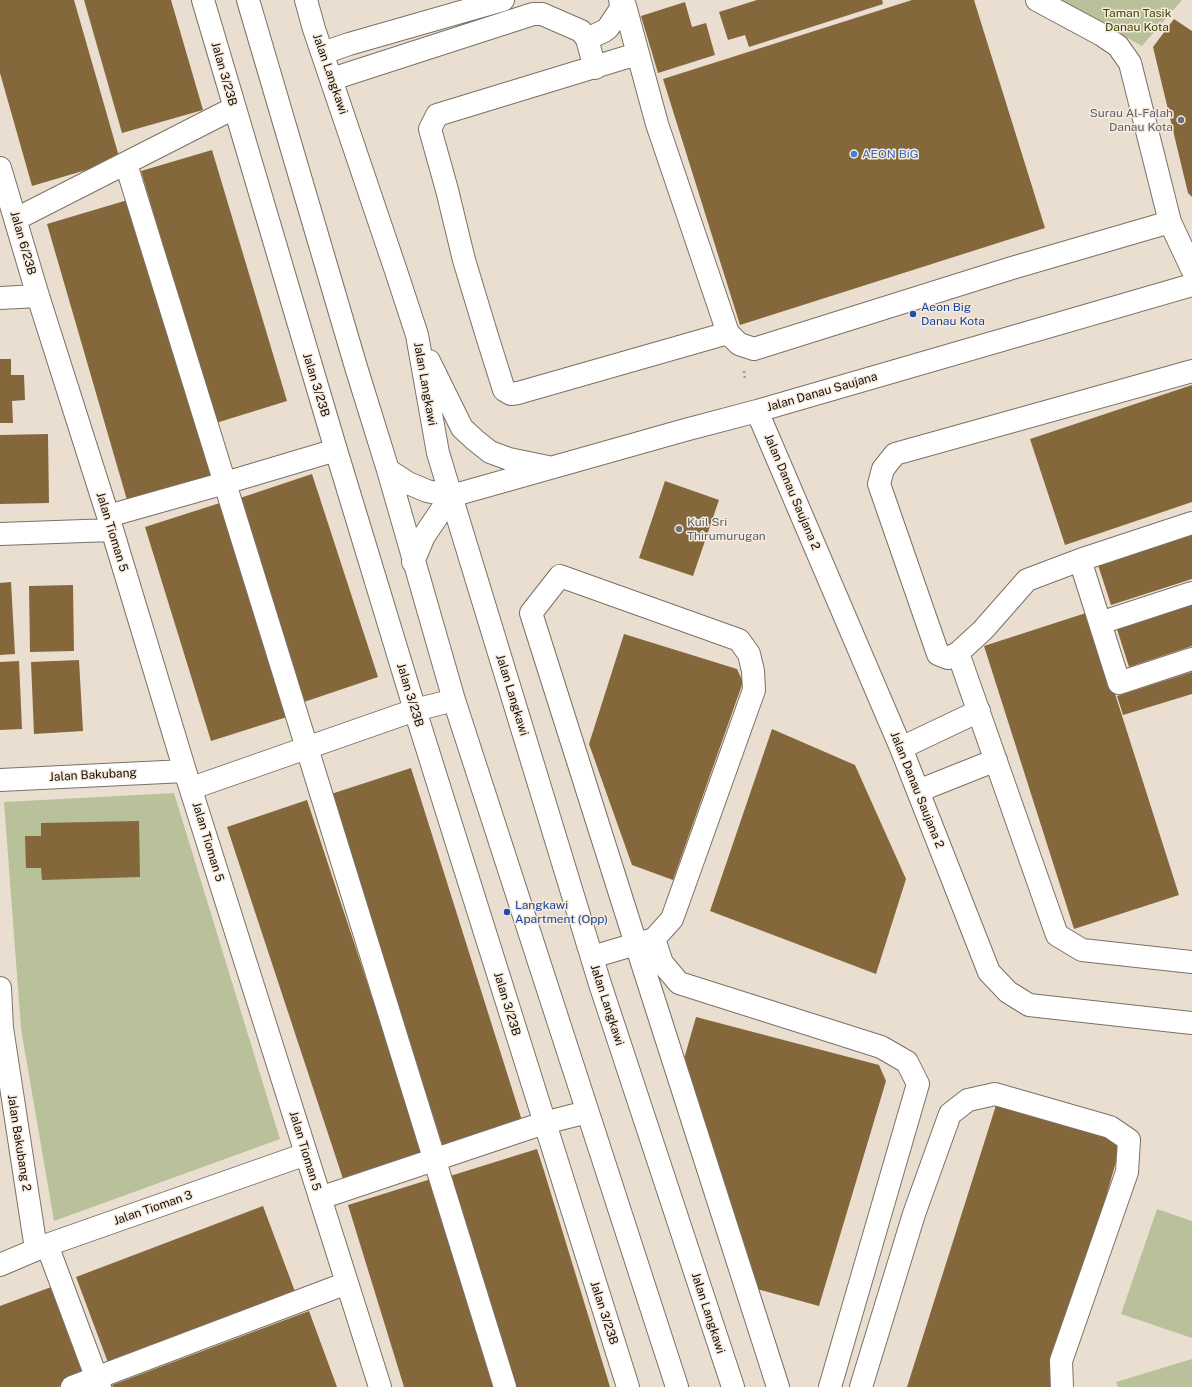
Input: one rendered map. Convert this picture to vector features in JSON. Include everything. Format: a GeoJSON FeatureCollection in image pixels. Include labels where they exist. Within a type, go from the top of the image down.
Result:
{"type":"FeatureCollection","features":[{"type":"Feature","properties":{"kind":"street","name":"Jalan 3/23B"},"geometry":{"type":"LineString","coordinates":[[203,0],[336,450],[415,710],[628,1387]]}},
{"type":"Feature","properties":{"kind":"street"},"geometry":{"type":"LineString","coordinates":[[248,0],[356,367],[388,470],[413,562],[454,700],[677,1387]]}},
{"type":"Feature","properties":{"kind":"street","name":"Jalan Langkawi"},"geometry":{"type":"LineString","coordinates":[[306,0],[416,335],[438,453],[600,984],[733,1387]]}},
{"type":"Feature","properties":{"kind":"street"},"geometry":{"type":"LineString","coordinates":[[323,52],[476,4],[503,0]]}},
{"type":"Feature","properties":{"kind":"street"},"geometry":{"type":"LineString","coordinates":[[1036,0],[1102,35],[1118,46],[1130,63],[1170,222],[1192,269]]}},
{"type":"Feature","properties":{"kind":"street"},"geometry":{"type":"LineString","coordinates":[[621,1],[625,6],[657,124],[728,333],[738,344],[754,349],[1012,268],[1170,222]]}},
{"type":"Feature","properties":{"kind":"street"},"geometry":{"type":"LineString","coordinates":[[587,39],[608,28],[620,10],[621,1]]}},
{"type":"Feature","properties":{"kind":"street"},"geometry":{"type":"LineString","coordinates":[[332,79],[533,14],[542,14],[581,31],[587,39],[595,68]]}},
{"type":"Feature","properties":{"kind":"street"},"geometry":{"type":"LineString","coordinates":[[637,54],[437,115],[430,129],[464,260],[504,390],[511,394],[518,393],[728,333]]}},
{"type":"Feature","properties":{"kind":"street"},"geometry":{"type":"LineString","coordinates":[[16,219],[234,108]]}},
{"type":"Feature","properties":{"kind":"street"},"geometry":{"type":"LineString","coordinates":[[126,164],[505,1387]]}},
{"type":"Feature","properties":{"kind":"street","name":"Jalan 6/23B"},"geometry":{"type":"LineString","coordinates":[[0,168],[38,296]]}},
{"type":"Feature","properties":{"kind":"street","name":"Jalan Danau Saujana"},"geometry":{"type":"LineString","coordinates":[[451,496],[757,411],[1192,285]]}},
{"type":"Feature","properties":{"kind":"street"},"geometry":{"type":"LineString","coordinates":[[0,298],[38,296]]}},
{"type":"Feature","properties":{"kind":"street","name":"Jalan Tioman 5"},"geometry":{"type":"LineString","coordinates":[[38,296],[110,523],[188,779],[380,1387]]}},
{"type":"Feature","properties":{"kind":"street"},"geometry":{"type":"LineString","coordinates":[[416,335],[462,428],[490,452],[509,459],[551,468]]}},
{"type":"Feature","properties":{"kind":"street"},"geometry":{"type":"LineString","coordinates":[[1192,371],[895,454],[882,470],[879,484],[938,654],[948,658],[958,653],[983,630],[1027,580],[1080,560],[1192,523]]}},
{"type":"Feature","properties":{"kind":"street","name":"Jalan Danau Saujana 2"},"geometry":{"type":"LineString","coordinates":[[757,411],[901,748],[989,972],[1008,992],[1029,1005],[1192,1023]]}},
{"type":"Feature","properties":{"kind":"street"},"geometry":{"type":"LineString","coordinates":[[0,534],[110,523],[225,483],[336,450]]}},
{"type":"Feature","properties":{"kind":"street"},"geometry":{"type":"LineString","coordinates":[[388,470],[408,483],[421,489],[451,496],[424,536],[413,562]]}},
{"type":"Feature","properties":{"kind":"street"},"geometry":{"type":"LineString","coordinates":[[1080,560],[1119,683],[1192,659]]}},
{"type":"Feature","properties":{"kind":"street"},"geometry":{"type":"LineString","coordinates":[[592,956],[645,942],[672,919],[754,690],[753,671],[749,654],[739,640],[560,576],[531,613],[645,942],[778,1387]]}},
{"type":"Feature","properties":{"kind":"street"},"geometry":{"type":"LineString","coordinates":[[1100,623],[1192,592]]}},
{"type":"Feature","properties":{"kind":"street"},"geometry":{"type":"LineString","coordinates":[[958,653],[1057,935],[1082,950],[1192,962]]}},
{"type":"Feature","properties":{"kind":"street","name":"Jalan Bakubang"},"geometry":{"type":"LineString","coordinates":[[0,780],[188,779],[306,747],[415,710],[454,700]]}},
{"type":"Feature","properties":{"kind":"street"},"geometry":{"type":"LineString","coordinates":[[901,748],[979,711]]}},
{"type":"Feature","properties":{"kind":"street"},"geometry":{"type":"LineString","coordinates":[[918,791],[996,760]]}},
{"type":"Feature","properties":{"kind":"street"},"geometry":{"type":"LineString","coordinates":[[645,942],[680,983],[881,1047],[907,1062],[918,1084],[830,1387]]}},
{"type":"Feature","properties":{"kind":"street","name":"Jalan Bakubang 2"},"geometry":{"type":"LineString","coordinates":[[0,988],[1,1028],[41,1247],[98,1382]]}},
{"type":"Feature","properties":{"kind":"street"},"geometry":{"type":"LineString","coordinates":[[861,1387],[914,1214],[950,1114],[968,1100],[995,1094],[1110,1127],[1129,1140],[1127,1172],[1062,1362],[1062,1387]]}},
{"type":"Feature","properties":{"kind":"street"},"geometry":{"type":"LineString","coordinates":[[320,1198],[544,1124],[587,1112]]}},
{"type":"Feature","properties":{"kind":"street","name":"Jalan Tioman 3"},"geometry":{"type":"LineString","coordinates":[[0,1265],[41,1247],[306,1154]]}},
{"type":"Feature","properties":{"kind":"street"},"geometry":{"type":"LineString","coordinates":[[72,1387],[98,1382],[347,1283]]}},
{"type":"Feature","properties":{"kind":"path"},"geometry":{"type":"LineString","coordinates":[[744,372],[745,380]]}},
{"type":"Feature","properties":{"kind":"green space","name":"Taman Tasik Danau Kota"},"geometry":{"type":"Polygon","coordinates":[[[1058,0],[1182,0],[1142,46],[1058,0]]]}},
{"type":"Feature","properties":{"kind":"green space"},"geometry":{"type":"Polygon","coordinates":[[[174,793],[280,1139],[54,1221],[21,1029],[4,802],[174,793]]]}},
{"type":"Feature","properties":{"kind":"green space"},"geometry":{"type":"Polygon","coordinates":[[[1157,1209],[1192,1221],[1192,1338],[1121,1314],[1157,1209]]]}},
{"type":"Feature","properties":{"kind":"green space"},"geometry":{"type":"Polygon","coordinates":[[[1192,1359],[1192,1387],[1118,1387],[1116,1382],[1192,1359]]]}},
{"type":"Feature","properties":{"kind":"building"},"geometry":{"type":"Polygon","coordinates":[[[0,0],[74,0],[120,160],[32,186],[0,73],[0,0]]]}},
{"type":"Feature","properties":{"kind":"building"},"geometry":{"type":"Polygon","coordinates":[[[84,0],[171,0],[203,110],[122,133],[84,0]]]}},
{"type":"Feature","properties":{"kind":"building"},"geometry":{"type":"Polygon","coordinates":[[[757,0],[882,0],[883,4],[749,47],[745,35],[728,40],[719,12],[757,0]]]}},
{"type":"Feature","properties":{"kind":"building","name":"AEON BiG"},"geometry":{"type":"Polygon","coordinates":[[[912,0],[974,0],[1045,228],[740,325],[663,79],[912,0]]]}},
{"type":"Feature","properties":{"kind":"building"},"geometry":{"type":"Polygon","coordinates":[[[685,2],[692,27],[706,23],[715,55],[658,73],[641,16],[685,2]]]}},
{"type":"Feature","properties":{"kind":"building","name":"Surau Al-Falah Danau Kota"},"geometry":{"type":"Polygon","coordinates":[[[1174,19],[1192,31],[1192,197],[1188,193],[1153,47],[1174,19]]]}},
{"type":"Feature","properties":{"kind":"building"},"geometry":{"type":"Polygon","coordinates":[[[212,150],[287,401],[216,423],[141,171],[212,150]]]}},
{"type":"Feature","properties":{"kind":"building"},"geometry":{"type":"Polygon","coordinates":[[[131,199],[213,482],[129,507],[47,224],[131,199]]]}},
{"type":"Feature","properties":{"kind":"building"},"geometry":{"type":"Polygon","coordinates":[[[0,359],[11,359],[11,375],[24,375],[25,400],[12,401],[13,423],[0,423],[0,359]]]}},
{"type":"Feature","properties":{"kind":"building"},"geometry":{"type":"Polygon","coordinates":[[[1192,385],[1192,502],[1065,545],[1030,439],[1192,385]]]}},
{"type":"Feature","properties":{"kind":"building"},"geometry":{"type":"Polygon","coordinates":[[[48,434],[49,503],[0,504],[0,435],[48,434]]]}},
{"type":"Feature","properties":{"kind":"building"},"geometry":{"type":"Polygon","coordinates":[[[312,474],[378,677],[304,702],[237,499],[312,474]]]}},
{"type":"Feature","properties":{"kind":"building","name":"Kuil Sri Thirumurugan"},"geometry":{"type":"Polygon","coordinates":[[[665,481],[719,500],[693,576],[639,558],[665,481]]]}},
{"type":"Feature","properties":{"kind":"building"},"geometry":{"type":"Polygon","coordinates":[[[223,502],[290,716],[211,741],[145,527],[223,502]]]}},
{"type":"Feature","properties":{"kind":"building"},"geometry":{"type":"Polygon","coordinates":[[[1192,534],[1192,579],[1111,605],[1098,565],[1192,534]]]}},
{"type":"Feature","properties":{"kind":"building"},"geometry":{"type":"Polygon","coordinates":[[[11,582],[15,654],[0,655],[0,583],[11,582]]]}},
{"type":"Feature","properties":{"kind":"building"},"geometry":{"type":"Polygon","coordinates":[[[73,585],[74,651],[30,652],[29,586],[73,585]]]}},
{"type":"Feature","properties":{"kind":"building"},"geometry":{"type":"Polygon","coordinates":[[[1192,601],[1192,646],[1129,667],[1116,626],[1192,601]]]}},
{"type":"Feature","properties":{"kind":"building"},"geometry":{"type":"Polygon","coordinates":[[[1089,612],[1179,895],[1074,929],[984,646],[1089,612]]]}},
{"type":"Feature","properties":{"kind":"building"},"geometry":{"type":"Polygon","coordinates":[[[624,634],[737,669],[743,682],[673,880],[632,865],[589,744],[624,634]]]}},
{"type":"Feature","properties":{"kind":"building"},"geometry":{"type":"Polygon","coordinates":[[[79,660],[83,731],[34,734],[31,662],[79,660]]]}},
{"type":"Feature","properties":{"kind":"building"},"geometry":{"type":"Polygon","coordinates":[[[19,661],[22,729],[0,730],[0,662],[19,661]]]}},
{"type":"Feature","properties":{"kind":"building"},"geometry":{"type":"Polygon","coordinates":[[[1192,672],[1192,694],[1123,715],[1117,696],[1192,672]]]}},
{"type":"Feature","properties":{"kind":"building"},"geometry":{"type":"Polygon","coordinates":[[[772,729],[855,765],[906,879],[876,974],[710,911],[772,729]]]}},
{"type":"Feature","properties":{"kind":"building"},"geometry":{"type":"Polygon","coordinates":[[[411,768],[524,1127],[445,1153],[331,794],[411,768]]]}},
{"type":"Feature","properties":{"kind":"building"},"geometry":{"type":"Polygon","coordinates":[[[307,800],[424,1155],[344,1182],[227,827],[307,800]]]}},
{"type":"Feature","properties":{"kind":"building"},"geometry":{"type":"Polygon","coordinates":[[[139,821],[140,877],[42,880],[41,868],[26,868],[25,836],[41,836],[41,823],[139,821]]]}},
{"type":"Feature","properties":{"kind":"building"},"geometry":{"type":"Polygon","coordinates":[[[696,1017],[879,1065],[886,1081],[819,1306],[757,1289],[684,1059],[696,1017]]]}},
{"type":"Feature","properties":{"kind":"building"},"geometry":{"type":"Polygon","coordinates":[[[997,1102],[1122,1141],[1051,1387],[907,1387],[997,1102]]]}},
{"type":"Feature","properties":{"kind":"building"},"geometry":{"type":"Polygon","coordinates":[[[537,1149],[610,1387],[515,1387],[450,1176],[537,1149]]]}},
{"type":"Feature","properties":{"kind":"building"},"geometry":{"type":"Polygon","coordinates":[[[431,1179],[495,1387],[404,1387],[348,1205],[431,1179]]]}},
{"type":"Feature","properties":{"kind":"building"},"geometry":{"type":"Polygon","coordinates":[[[263,1206],[297,1297],[110,1368],[76,1277],[263,1206]]]}},
{"type":"Feature","properties":{"kind":"building"},"geometry":{"type":"Polygon","coordinates":[[[54,1286],[86,1377],[58,1387],[0,1387],[0,1306],[54,1286]]]}},
{"type":"Feature","properties":{"kind":"building"},"geometry":{"type":"Polygon","coordinates":[[[309,1311],[337,1387],[113,1387],[112,1385],[309,1311]]]}},
{"type":"Feature","properties":{"kind":"place","name":"Surau Al-Falah Danau Kota"},"geometry":{"type":"Point","coordinates":[1181,120]}},
{"type":"Feature","properties":{"kind":"place","name":"AEON BiG"},"geometry":{"type":"Point","coordinates":[854,154]}},
{"type":"Feature","properties":{"kind":"place","name":"Aeon Big Danau Kota"},"geometry":{"type":"Point","coordinates":[913,314]}},
{"type":"Feature","properties":{"kind":"place","name":"Kuil Sri Thirumurugan"},"geometry":{"type":"Point","coordinates":[679,529]}},
{"type":"Feature","properties":{"kind":"place","name":"Langkawi Apartment (Opp)"},"geometry":{"type":"Point","coordinates":[507,912]}}]}
